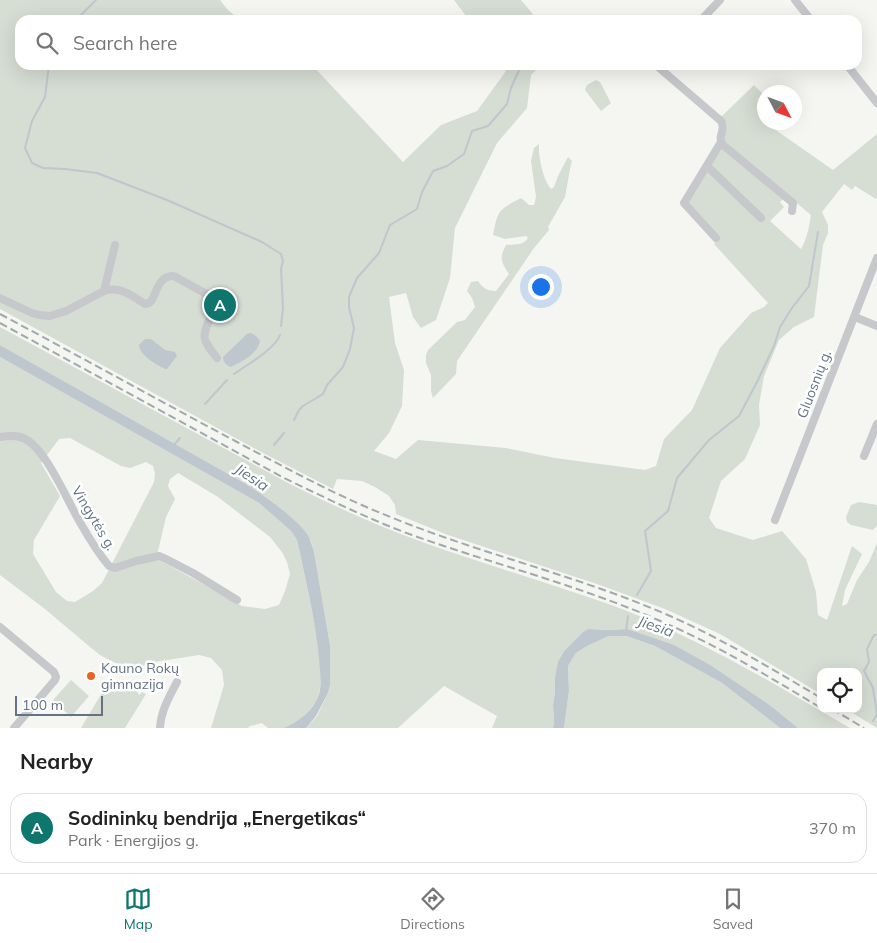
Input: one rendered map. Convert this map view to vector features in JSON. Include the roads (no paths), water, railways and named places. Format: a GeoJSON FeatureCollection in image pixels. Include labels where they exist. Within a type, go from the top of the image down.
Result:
{"type":"FeatureCollection","features":[{"type":"Feature","properties":{"kind":"street"},"geometry":{"type":"LineString","coordinates":[[706,15],[720,0]]}},
{"type":"Feature","properties":{"kind":"street"},"geometry":{"type":"LineString","coordinates":[[795,0],[807,15]]}},
{"type":"Feature","properties":{"kind":"street"},"geometry":{"type":"LineString","coordinates":[[663,70],[721,121],[723,130],[720,137],[723,145],[792,203],[792,211]]}},
{"type":"Feature","properties":{"kind":"street"},"geometry":{"type":"LineString","coordinates":[[851,70],[877,103]]}},
{"type":"Feature","properties":{"kind":"street"},"geometry":{"type":"LineString","coordinates":[[716,238],[684,203],[721,142]]}},
{"type":"Feature","properties":{"kind":"street"},"geometry":{"type":"LineString","coordinates":[[707,166],[761,218]]}},
{"type":"Feature","properties":{"kind":"street"},"geometry":{"type":"LineString","coordinates":[[104,291],[115,245]]}},
{"type":"Feature","properties":{"kind":"street","name":"Gluosnių g."},"geometry":{"type":"LineString","coordinates":[[775,520],[877,258]]}},
{"type":"Feature","properties":{"kind":"street"},"geometry":{"type":"LineString","coordinates":[[0,298],[32,313],[50,316],[66,311],[110,289],[123,291],[145,304],[152,300],[164,278],[174,276],[215,300],[214,309],[205,329],[204,338],[216,358]]}},
{"type":"Feature","properties":{"kind":"street"},"geometry":{"type":"LineString","coordinates":[[855,317],[877,326]]}},
{"type":"Feature","properties":{"kind":"street"},"geometry":{"type":"LineString","coordinates":[[864,456],[877,424]]}},
{"type":"Feature","properties":{"kind":"street","name":"Vingytės g."},"geometry":{"type":"LineString","coordinates":[[0,437],[14,436],[24,438],[41,454],[53,472],[81,525],[109,566],[115,568],[136,560],[159,556],[193,573],[237,600]]}},
{"type":"Feature","properties":{"kind":"street"},"geometry":{"type":"LineString","coordinates":[[0,627],[56,674],[55,680],[14,728]]}},
{"type":"Feature","properties":{"kind":"street"},"geometry":{"type":"LineString","coordinates":[[160,728],[165,705],[177,682]]}},
{"type":"Feature","properties":{"kind":"waterway"},"geometry":{"type":"LineString","coordinates":[[81,15],[96,0]]}},
{"type":"Feature","properties":{"kind":"waterway"},"geometry":{"type":"LineString","coordinates":[[48,70],[45,97],[32,121],[25,148],[32,163],[43,168],[97,173],[167,200],[262,242],[281,254],[283,261],[281,269],[283,308],[281,326]]}},
{"type":"Feature","properties":{"kind":"waterway"},"geometry":{"type":"LineString","coordinates":[[294,420],[303,406],[323,394],[327,385],[343,367],[350,349],[354,328],[349,307],[349,297],[357,278],[379,253],[390,225],[417,209],[422,192],[433,171],[447,166],[464,154],[472,131],[488,126],[507,104],[511,88],[519,70]]}},
{"type":"Feature","properties":{"kind":"waterway"},"geometry":{"type":"LineString","coordinates":[[637,595],[651,571],[645,531],[668,511],[677,478],[709,440],[739,416],[774,346],[780,327],[809,286],[818,232]]}},
{"type":"Feature","properties":{"kind":"waterway"},"geometry":{"type":"LineString","coordinates":[[234,374],[272,346],[280,335]]}},
{"type":"Feature","properties":{"kind":"waterway"},"geometry":{"type":"LineString","coordinates":[[205,404],[227,380]]}},
{"type":"Feature","properties":{"kind":"waterway"},"geometry":{"type":"LineString","coordinates":[[274,445],[284,433]]}},
{"type":"Feature","properties":{"kind":"waterway"},"geometry":{"type":"LineString","coordinates":[[173,446],[180,438]]}},
{"type":"Feature","properties":{"kind":"waterway","name":"Jiesia"},"geometry":{"type":"LineString","coordinates":[[251,488],[257,477]]}},
{"type":"Feature","properties":{"kind":"waterway"},"geometry":{"type":"LineString","coordinates":[[626,631],[628,616]]}},
{"type":"Feature","properties":{"kind":"waterway"},"geometry":{"type":"LineString","coordinates":[[873,721],[877,714],[873,688],[864,671],[869,662],[867,649],[874,635],[877,635]]}},
{"type":"Feature","properties":{"kind":"railway"},"geometry":{"type":"LineString","coordinates":[[0,314],[207,426],[353,501],[425,531],[591,585],[678,619],[760,662],[817,696]]}},
{"type":"Feature","properties":{"kind":"railway"},"geometry":{"type":"LineString","coordinates":[[0,323],[284,478],[331,501],[412,535],[628,607],[721,650],[817,706]]}},
{"type":"Feature","properties":{"kind":"railway"},"geometry":{"type":"LineString","coordinates":[[839,713],[864,728]]}},
{"type":"Feature","properties":{"kind":"place","name":"Sodininkų bendrija „Energetikas“"},"geometry":{"type":"Point","coordinates":[220,305]}},
{"type":"Feature","properties":{"kind":"place","name":"Kauno Rokų gimnazija"},"geometry":{"type":"Point","coordinates":[91,676]}}]}
